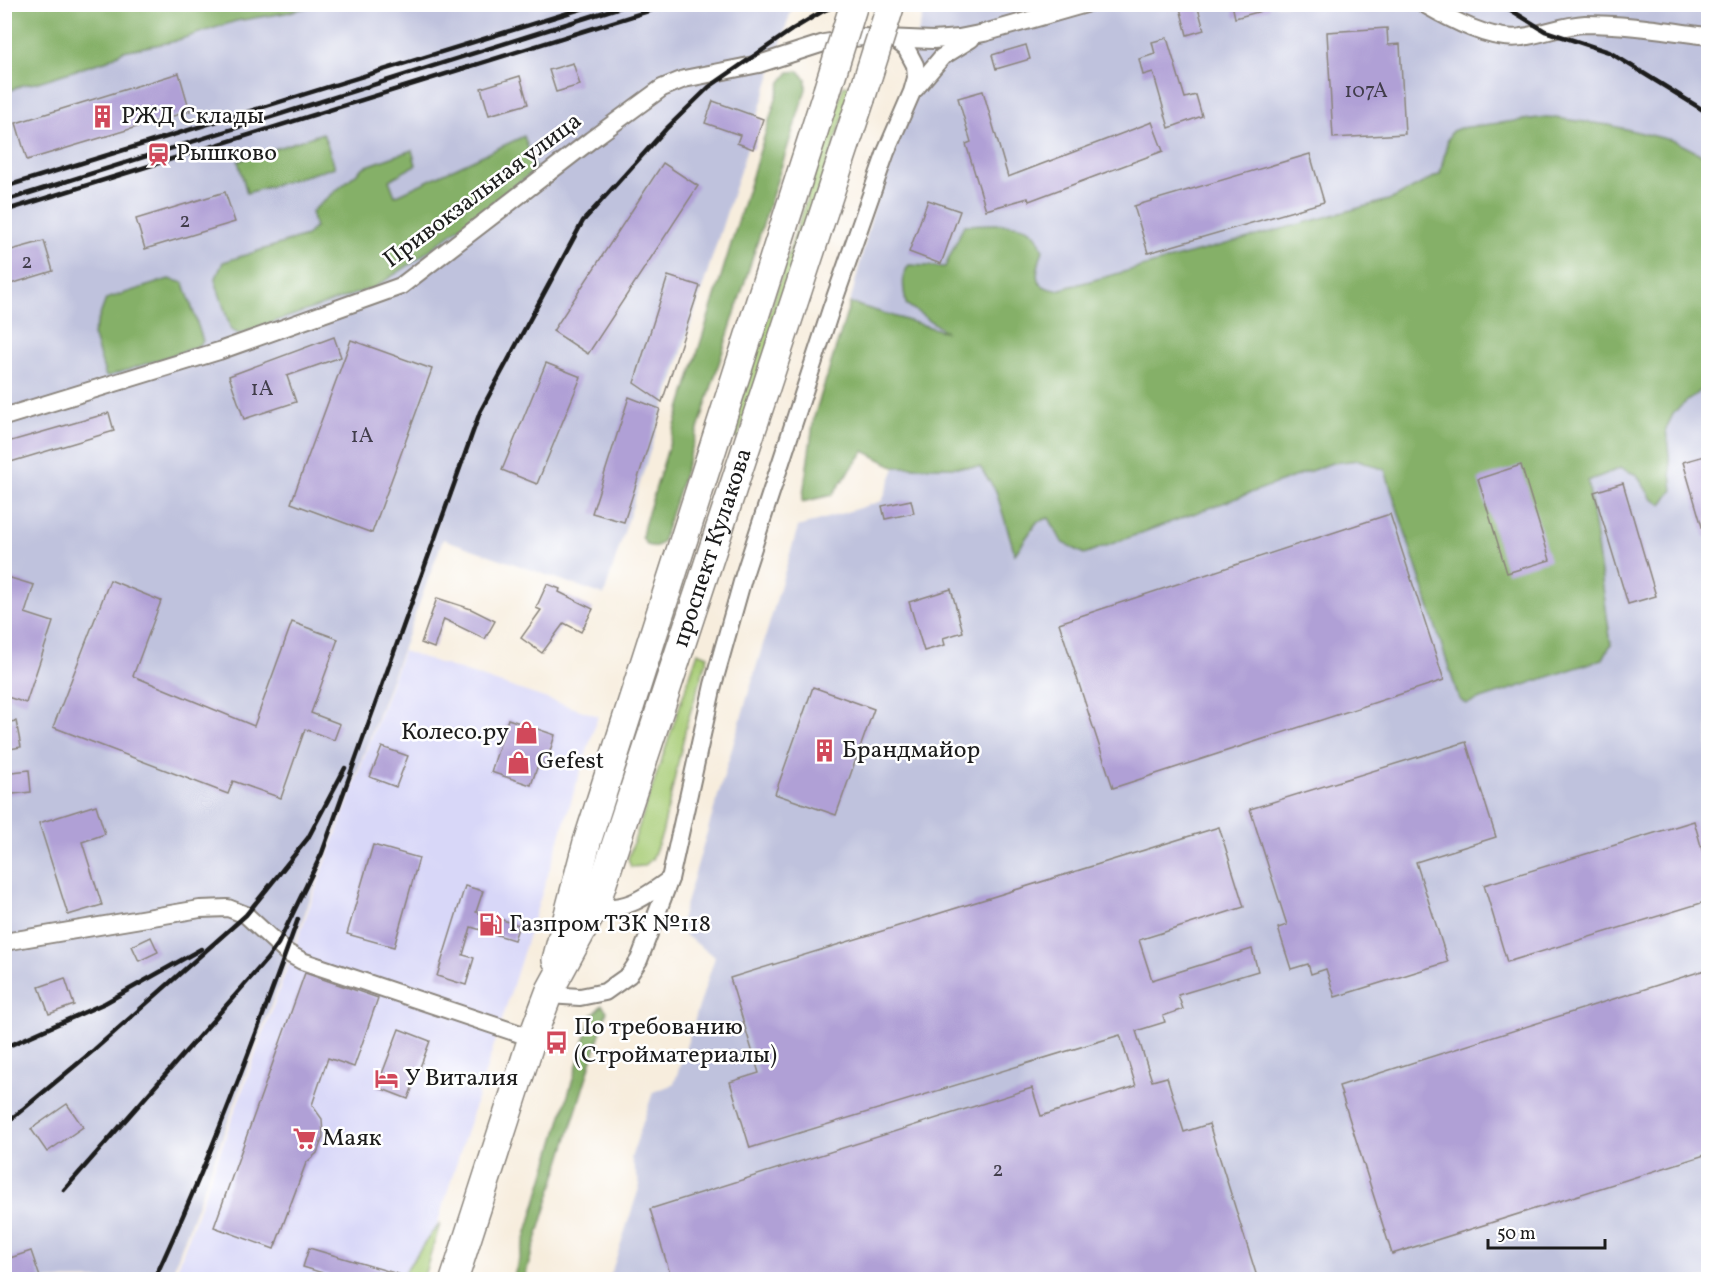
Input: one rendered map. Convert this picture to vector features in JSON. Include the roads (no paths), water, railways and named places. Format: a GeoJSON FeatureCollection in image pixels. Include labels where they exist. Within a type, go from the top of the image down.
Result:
{"type":"FeatureCollection","features":[{"type":"Feature","properties":{"kind":"main road","name":"проспект Кулакова"},"geometry":{"type":"LineString","coordinates":[[583,904],[594,819],[854,4]]}},
{"type":"Feature","properties":{"kind":"main road","name":"проспект Кулакова"},"geometry":{"type":"LineString","coordinates":[[454,1280],[532,1038],[583,904],[861,99],[891,4]]}},
{"type":"Feature","properties":{"kind":"street"},"geometry":{"type":"LineString","coordinates":[[882,36],[933,40],[984,33],[1086,4]]}},
{"type":"Feature","properties":{"kind":"street"},"geometry":{"type":"LineString","coordinates":[[1424,4],[1472,27],[1499,36],[1519,38],[1581,24],[1613,24],[1708,36]]}},
{"type":"Feature","properties":{"kind":"street"},"geometry":{"type":"LineString","coordinates":[[912,92],[942,57],[961,44],[984,33]]}},
{"type":"Feature","properties":{"kind":"street"},"geometry":{"type":"LineString","coordinates":[[549,992],[580,997],[605,992],[629,975],[639,960],[670,879],[713,685],[744,575],[831,309],[886,152],[916,78],[912,56],[906,48],[897,41],[882,36]]}},
{"type":"Feature","properties":{"kind":"street","name":"Привокзальная улица"},"geometry":{"type":"LineString","coordinates":[[4,417],[219,351],[401,286],[662,88],[684,79],[780,58],[824,43],[882,36]]}},
{"type":"Feature","properties":{"kind":"street"},"geometry":{"type":"LineString","coordinates":[[583,904],[613,909],[628,905],[646,896],[670,879]]}},
{"type":"Feature","properties":{"kind":"street"},"geometry":{"type":"LineString","coordinates":[[4,942],[200,909],[228,908],[246,915],[286,952],[302,961],[532,1038]]}},
{"type":"Feature","properties":{"kind":"railway"},"geometry":{"type":"LineString","coordinates":[[4,187],[597,4]]}},
{"type":"Feature","properties":{"kind":"railway"},"geometry":{"type":"LineString","coordinates":[[4,201],[630,4]]}},
{"type":"Feature","properties":{"kind":"railway"},"geometry":{"type":"LineString","coordinates":[[4,211],[671,4]]}},
{"type":"Feature","properties":{"kind":"railway"},"geometry":{"type":"LineString","coordinates":[[64,1190],[278,944],[322,853],[480,412],[583,221],[666,129],[709,87],[793,29],[823,11],[840,4]]}},
{"type":"Feature","properties":{"kind":"railway"},"geometry":{"type":"LineString","coordinates":[[1501,4],[1545,31],[1609,52],[1708,113]]}},
{"type":"Feature","properties":{"kind":"railway"},"geometry":{"type":"LineString","coordinates":[[4,1125],[94,1050],[246,915],[308,838],[345,768]]}},
{"type":"Feature","properties":{"kind":"railway"},"geometry":{"type":"LineString","coordinates":[[154,1280],[194,1191],[230,1101],[298,919]]}},
{"type":"Feature","properties":{"kind":"railway"},"geometry":{"type":"LineString","coordinates":[[4,1048],[105,1003],[201,949]]}},
{"type":"Feature","properties":{"kind":"place","name":"РЖД Склады"},"geometry":{"type":"Point","coordinates":[103,117]}},
{"type":"Feature","properties":{"kind":"place","name":"Рышково"},"geometry":{"type":"Point","coordinates":[158,154]}},
{"type":"Feature","properties":{"kind":"place","name":"Колесо.ру"},"geometry":{"type":"Point","coordinates":[527,733]}},
{"type":"Feature","properties":{"kind":"place","name":"Брандмайор"},"geometry":{"type":"Point","coordinates":[824,751]}},
{"type":"Feature","properties":{"kind":"place","name":"Gefest"},"geometry":{"type":"Point","coordinates":[519,762]}},
{"type":"Feature","properties":{"kind":"place","name":"Газпром ТЗК №118"},"geometry":{"type":"Point","coordinates":[491,925]}},
{"type":"Feature","properties":{"kind":"place","name":"По требованию (Стройматериалы)"},"geometry":{"type":"Point","coordinates":[556,1042]}},
{"type":"Feature","properties":{"kind":"place","name":"У Виталия"},"geometry":{"type":"Point","coordinates":[387,1079]}},
{"type":"Feature","properties":{"kind":"place","name":"Маяк"},"geometry":{"type":"Point","coordinates":[304,1139]}}]}
